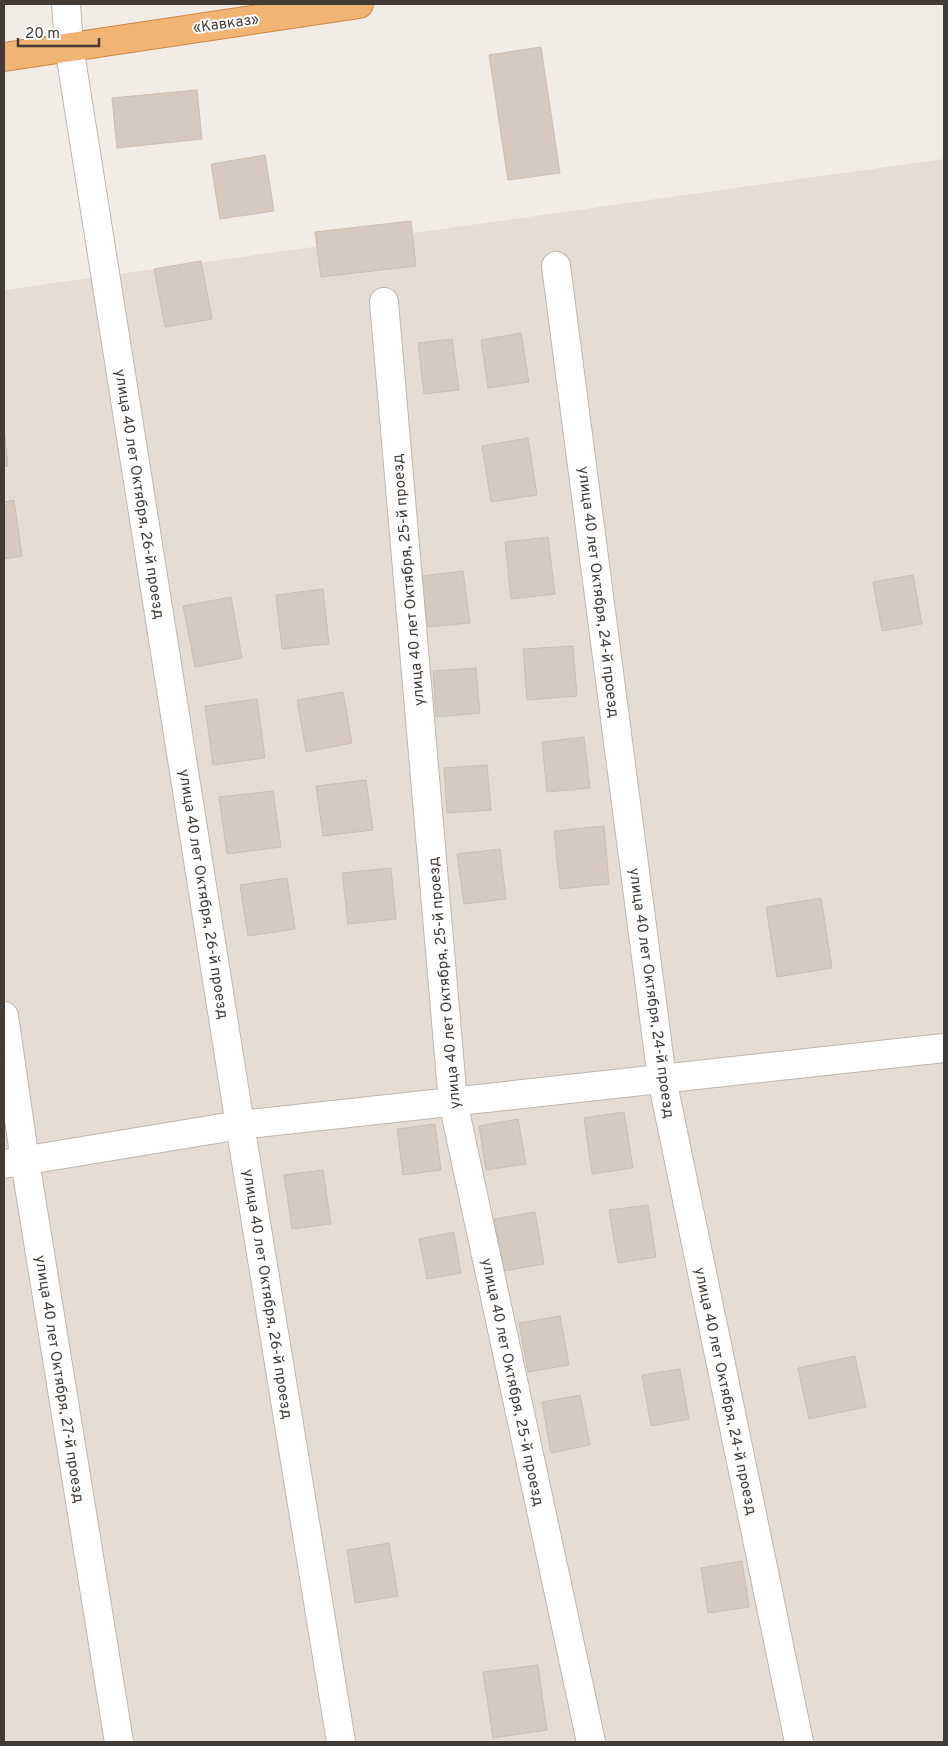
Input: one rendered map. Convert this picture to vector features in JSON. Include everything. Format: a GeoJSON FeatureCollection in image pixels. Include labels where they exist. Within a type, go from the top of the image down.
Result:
{"type":"FeatureCollection","features":[{"type":"Feature","properties":{"kind":"highway","name":"«Кавказ»"},"geometry":{"type":"LineString","coordinates":[[4,57],[359,4]]}},
{"type":"Feature","properties":{"kind":"street","name":"улица 40 лет Октября, 26-й проезд"},"geometry":{"type":"LineString","coordinates":[[66,4],[70,46],[240,1125],[341,1742]]}},
{"type":"Feature","properties":{"kind":"street","name":"улица 40 лет Октября, 24-й проезд"},"geometry":{"type":"LineString","coordinates":[[556,266],[662,1079],[799,1742]]}},
{"type":"Feature","properties":{"kind":"street","name":"улица 40 лет Октября, 25-й проезд"},"geometry":{"type":"LineString","coordinates":[[384,302],[453,1102],[590,1742]]}},
{"type":"Feature","properties":{"kind":"street","name":"улица 40 лет Октября, 27-й проезд"},"geometry":{"type":"LineString","coordinates":[[4,1016],[14,1162],[119,1742]]}},
{"type":"Feature","properties":{"kind":"street"},"geometry":{"type":"LineString","coordinates":[[14,1162],[240,1125],[944,1048]]}},
{"type":"Feature","properties":{"kind":"shaded area"},"geometry":{"type":"Polygon","coordinates":[[[944,159],[944,1742],[4,1742],[4,290],[944,159]]]}},
{"type":"Feature","properties":{"kind":"building"},"geometry":{"type":"Polygon","coordinates":[[[541,47],[560,173],[508,180],[489,55],[541,47]]]}},
{"type":"Feature","properties":{"kind":"building"},"geometry":{"type":"Polygon","coordinates":[[[197,90],[202,139],[117,148],[112,98],[197,90]]]}},
{"type":"Feature","properties":{"kind":"building"},"geometry":{"type":"Polygon","coordinates":[[[265,155],[274,211],[220,219],[211,164],[265,155]]]}},
{"type":"Feature","properties":{"kind":"building"},"geometry":{"type":"Polygon","coordinates":[[[411,221],[416,266],[321,277],[315,232],[411,221]]]}},
{"type":"Feature","properties":{"kind":"building"},"geometry":{"type":"Polygon","coordinates":[[[201,261],[212,319],[165,327],[154,269],[201,261]]]}},
{"type":"Feature","properties":{"kind":"building"},"geometry":{"type":"Polygon","coordinates":[[[521,333],[529,382],[488,388],[481,340],[521,333]]]}},
{"type":"Feature","properties":{"kind":"building"},"geometry":{"type":"Polygon","coordinates":[[[452,339],[459,390],[424,394],[418,343],[452,339]]]}},
{"type":"Feature","properties":{"kind":"building"},"geometry":{"type":"Polygon","coordinates":[[[4,429],[8,466],[4,467],[4,429]]]}},
{"type":"Feature","properties":{"kind":"building"},"geometry":{"type":"Polygon","coordinates":[[[528,438],[537,495],[491,502],[482,446],[528,438]]]}},
{"type":"Feature","properties":{"kind":"building"},"geometry":{"type":"Polygon","coordinates":[[[14,500],[22,556],[4,559],[4,502],[14,500]]]}},
{"type":"Feature","properties":{"kind":"building"},"geometry":{"type":"Polygon","coordinates":[[[548,537],[555,594],[511,599],[505,542],[548,537]]]}},
{"type":"Feature","properties":{"kind":"building"},"geometry":{"type":"Polygon","coordinates":[[[463,571],[470,623],[428,627],[421,576],[463,571]]]}},
{"type":"Feature","properties":{"kind":"building"},"geometry":{"type":"Polygon","coordinates":[[[913,575],[922,624],[882,631],[873,582],[913,575]]]}},
{"type":"Feature","properties":{"kind":"building"},"geometry":{"type":"Polygon","coordinates":[[[323,589],[329,644],[282,649],[276,595],[323,589]]]}},
{"type":"Feature","properties":{"kind":"building"},"geometry":{"type":"Polygon","coordinates":[[[231,597],[242,658],[195,667],[183,606],[231,597]]]}},
{"type":"Feature","properties":{"kind":"building"},"geometry":{"type":"Polygon","coordinates":[[[573,646],[577,696],[527,700],[523,649],[573,646]]]}},
{"type":"Feature","properties":{"kind":"building"},"geometry":{"type":"Polygon","coordinates":[[[476,668],[480,713],[436,717],[433,671],[476,668]]]}},
{"type":"Feature","properties":{"kind":"building"},"geometry":{"type":"Polygon","coordinates":[[[343,692],[352,743],[306,752],[297,700],[343,692]]]}},
{"type":"Feature","properties":{"kind":"building"},"geometry":{"type":"Polygon","coordinates":[[[257,699],[265,758],[213,765],[205,706],[257,699]]]}},
{"type":"Feature","properties":{"kind":"building"},"geometry":{"type":"Polygon","coordinates":[[[584,737],[590,788],[547,792],[542,742],[584,737]]]}},
{"type":"Feature","properties":{"kind":"building"},"geometry":{"type":"Polygon","coordinates":[[[487,765],[491,810],[447,813],[444,768],[487,765]]]}},
{"type":"Feature","properties":{"kind":"building"},"geometry":{"type":"Polygon","coordinates":[[[366,780],[373,830],[323,836],[316,786],[366,780]]]}},
{"type":"Feature","properties":{"kind":"building"},"geometry":{"type":"Polygon","coordinates":[[[273,791],[281,847],[227,854],[219,797],[273,791]]]}},
{"type":"Feature","properties":{"kind":"building"},"geometry":{"type":"Polygon","coordinates":[[[604,826],[609,884],[560,889],[554,831],[604,826]]]}},
{"type":"Feature","properties":{"kind":"building"},"geometry":{"type":"Polygon","coordinates":[[[500,849],[506,899],[464,904],[457,854],[500,849]]]}},
{"type":"Feature","properties":{"kind":"building"},"geometry":{"type":"Polygon","coordinates":[[[391,868],[396,919],[348,924],[342,873],[391,868]]]}},
{"type":"Feature","properties":{"kind":"building"},"geometry":{"type":"Polygon","coordinates":[[[287,878],[295,929],[248,936],[240,885],[287,878]]]}},
{"type":"Feature","properties":{"kind":"building"},"geometry":{"type":"Polygon","coordinates":[[[821,898],[832,968],[777,977],[766,907],[821,898]]]}},
{"type":"Feature","properties":{"kind":"building"},"geometry":{"type":"Polygon","coordinates":[[[624,1112],[633,1168],[592,1174],[584,1118],[624,1112]]]}},
{"type":"Feature","properties":{"kind":"building"},"geometry":{"type":"Polygon","coordinates":[[[518,1119],[526,1164],[486,1170],[479,1126],[518,1119]]]}},
{"type":"Feature","properties":{"kind":"building"},"geometry":{"type":"Polygon","coordinates":[[[435,1124],[441,1170],[403,1175],[397,1129],[435,1124]]]}},
{"type":"Feature","properties":{"kind":"building"},"geometry":{"type":"Polygon","coordinates":[[[323,1170],[331,1224],[292,1229],[284,1175],[323,1170]]]}},
{"type":"Feature","properties":{"kind":"building"},"geometry":{"type":"Polygon","coordinates":[[[648,1205],[656,1257],[618,1263],[609,1210],[648,1205]]]}},
{"type":"Feature","properties":{"kind":"building"},"geometry":{"type":"Polygon","coordinates":[[[535,1212],[544,1264],[504,1271],[494,1219],[535,1212]]]}},
{"type":"Feature","properties":{"kind":"building"},"geometry":{"type":"Polygon","coordinates":[[[454,1232],[461,1273],[427,1279],[419,1239],[454,1232]]]}},
{"type":"Feature","properties":{"kind":"building"},"geometry":{"type":"Polygon","coordinates":[[[560,1316],[569,1365],[528,1372],[519,1323],[560,1316]]]}},
{"type":"Feature","properties":{"kind":"building"},"geometry":{"type":"Polygon","coordinates":[[[855,1356],[866,1407],[809,1419],[798,1368],[855,1356]]]}},
{"type":"Feature","properties":{"kind":"building"},"geometry":{"type":"Polygon","coordinates":[[[680,1369],[689,1419],[651,1426],[642,1375],[680,1369]]]}},
{"type":"Feature","properties":{"kind":"building"},"geometry":{"type":"Polygon","coordinates":[[[580,1395],[590,1445],[551,1453],[542,1402],[580,1395]]]}},
{"type":"Feature","properties":{"kind":"building"},"geometry":{"type":"Polygon","coordinates":[[[389,1543],[398,1596],[355,1603],[347,1550],[389,1543]]]}},
{"type":"Feature","properties":{"kind":"building"},"geometry":{"type":"Polygon","coordinates":[[[742,1561],[749,1607],[708,1613],[701,1568],[742,1561]]]}},
{"type":"Feature","properties":{"kind":"building"},"geometry":{"type":"Polygon","coordinates":[[[538,1665],[547,1730],[493,1738],[483,1672],[538,1665]]]}}]}
